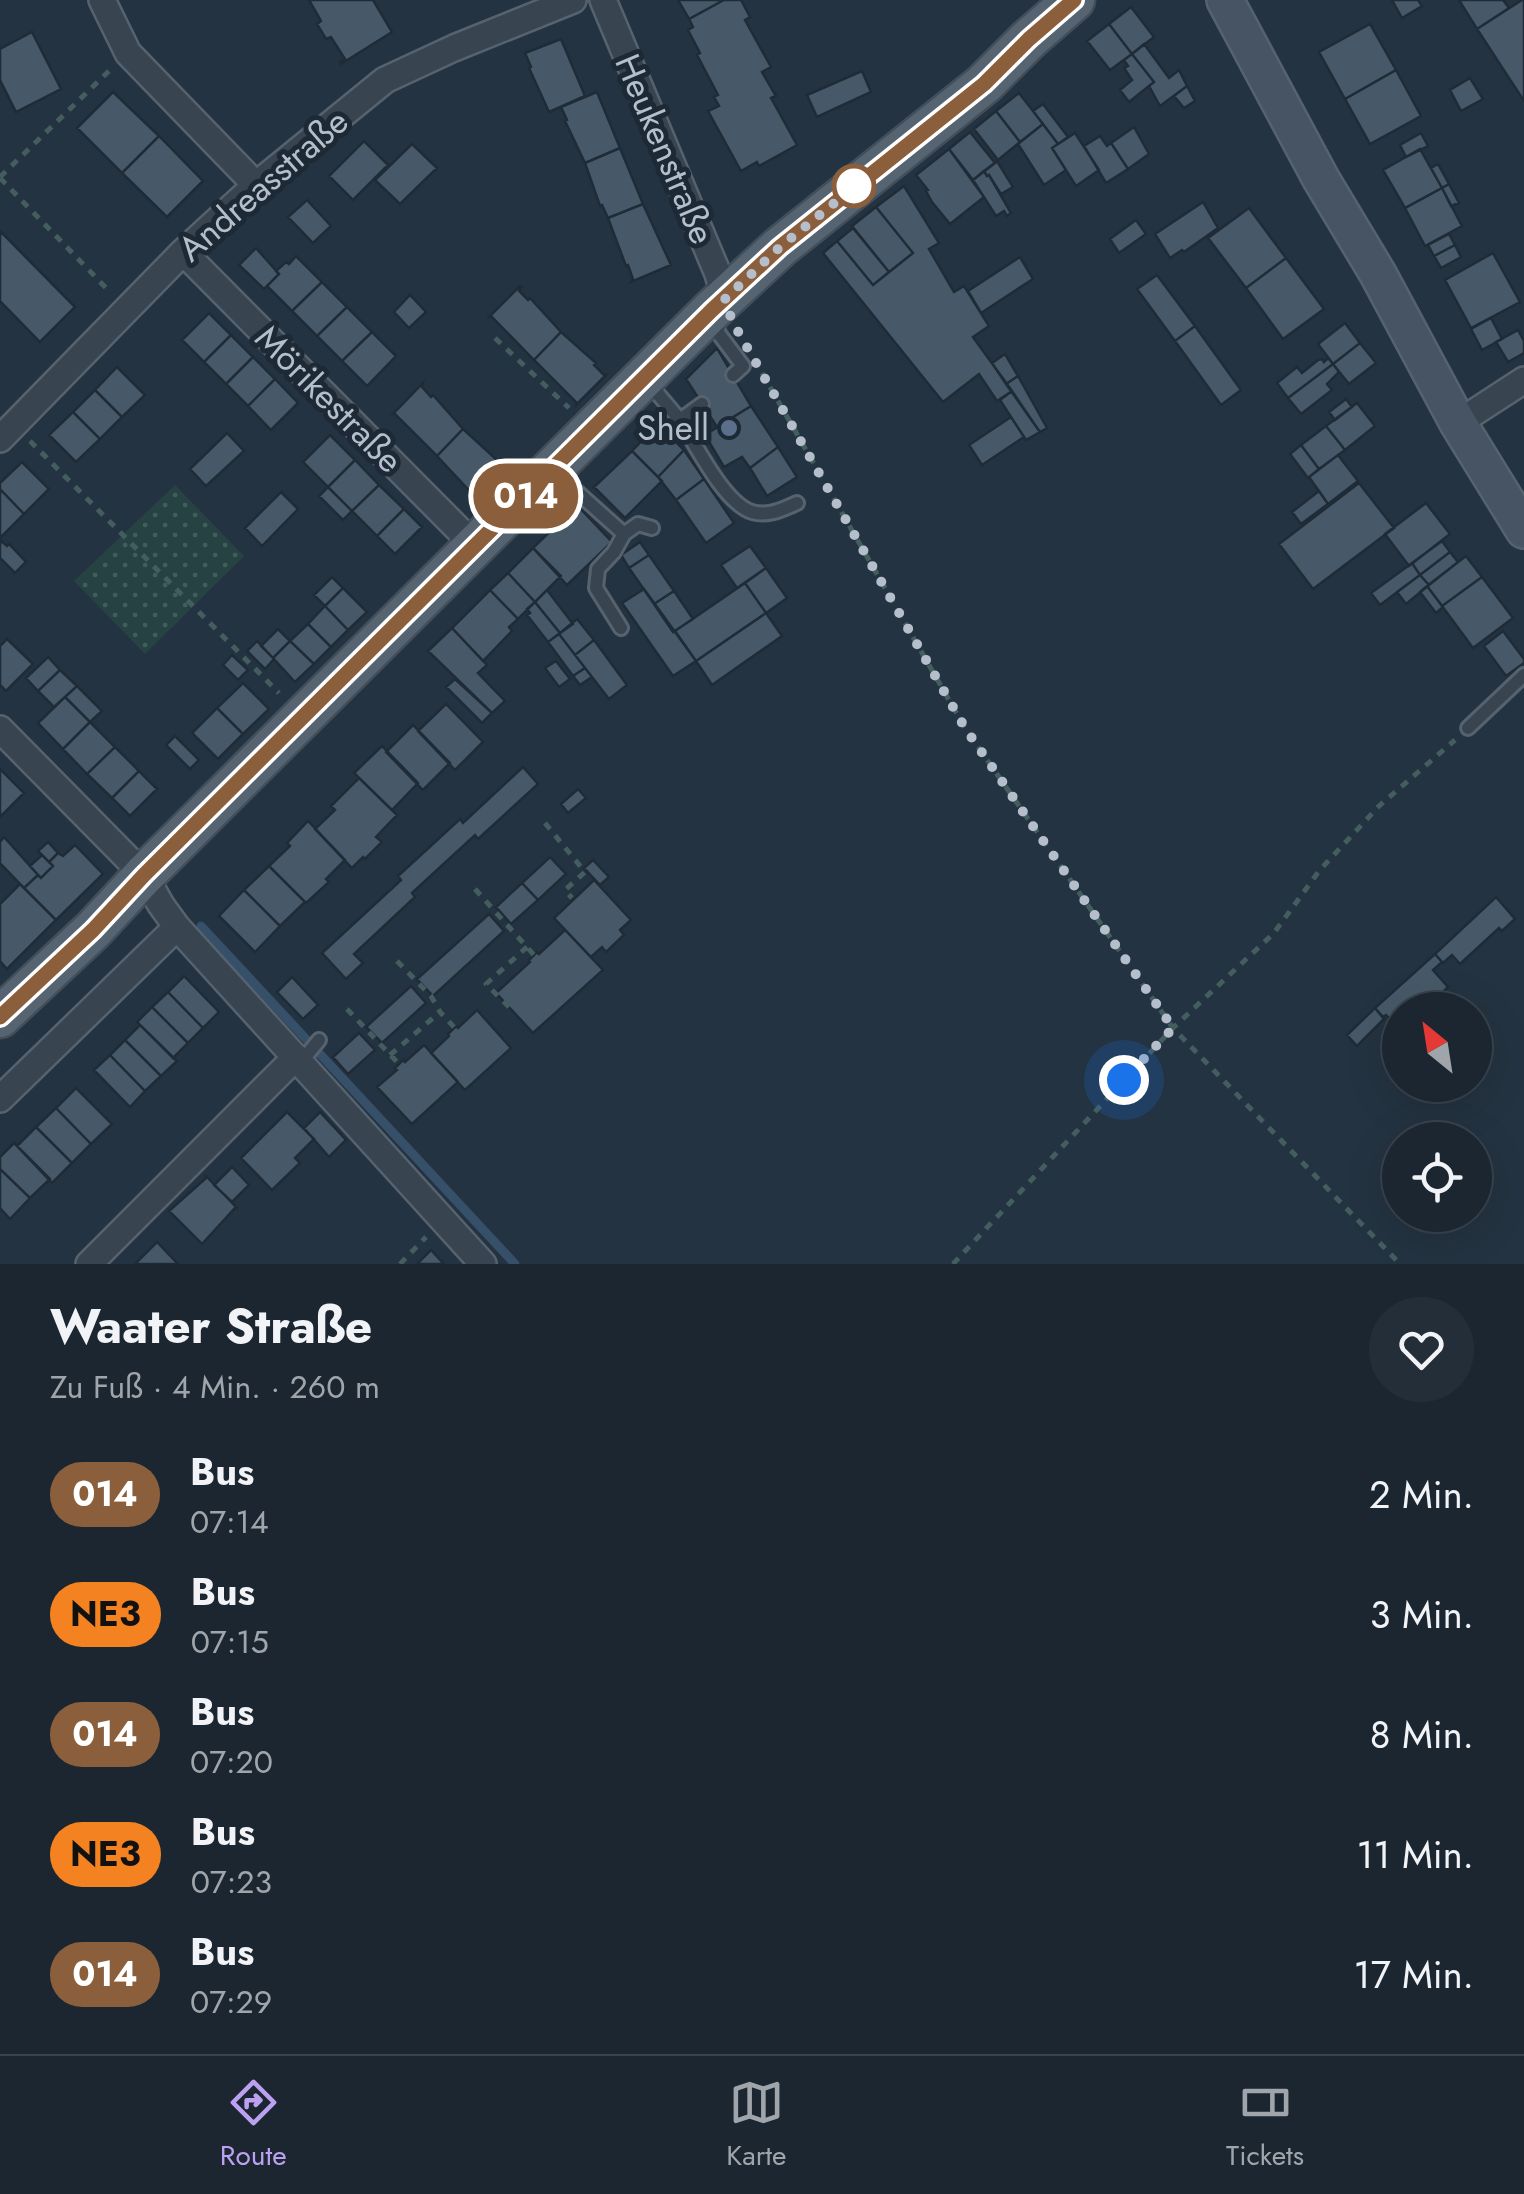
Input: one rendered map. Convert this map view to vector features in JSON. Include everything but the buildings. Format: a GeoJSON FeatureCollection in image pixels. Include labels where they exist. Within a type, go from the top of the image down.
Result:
{"type":"FeatureCollection","features":[{"type":"Feature","properties":{"kind":"main road"},"geometry":{"type":"LineString","coordinates":[[0,1016],[93,930],[718,305],[780,247],[984,84],[1074,0]]}},
{"type":"Feature","properties":{"kind":"main road"},"geometry":{"type":"LineString","coordinates":[[1225,0],[1458,423],[1524,530]]}},
{"type":"Feature","properties":{"kind":"street"},"geometry":{"type":"LineString","coordinates":[[102,0],[128,53],[256,185]]}},
{"type":"Feature","properties":{"kind":"street","name":"Andreasstraße"},"geometry":{"type":"LineString","coordinates":[[4,435],[183,252],[256,185],[386,80],[573,0]]}},
{"type":"Feature","properties":{"kind":"street","name":"Heukenstraße"},"geometry":{"type":"LineString","coordinates":[[603,0],[718,274],[718,305]]}},
{"type":"Feature","properties":{"kind":"street","name":"Mörikestraße"},"geometry":{"type":"LineString","coordinates":[[183,252],[475,546]]}},
{"type":"Feature","properties":{"kind":"street"},"geometry":{"type":"LineString","coordinates":[[1458,423],[1524,380]]}},
{"type":"Feature","properties":{"kind":"street"},"geometry":{"type":"LineString","coordinates":[[0,729],[144,875],[177,927],[306,1052],[443,1221],[483,1264]]}},
{"type":"Feature","properties":{"kind":"street"},"geometry":{"type":"LineString","coordinates":[[0,1099],[177,927]]}},
{"type":"Feature","properties":{"kind":"street"},"geometry":{"type":"LineString","coordinates":[[89,1264],[306,1052]]}},
{"type":"Feature","properties":{"kind":"lane"},"geometry":{"type":"LineString","coordinates":[[718,305],[719,334],[743,366],[733,376]]}},
{"type":"Feature","properties":{"kind":"lane"},"geometry":{"type":"LineString","coordinates":[[647,376],[726,492],[740,506],[754,514],[772,514],[797,504]]}},
{"type":"Feature","properties":{"kind":"lane"},"geometry":{"type":"LineString","coordinates":[[680,420],[702,404]]}},
{"type":"Feature","properties":{"kind":"lane"},"geometry":{"type":"LineString","coordinates":[[552,470],[624,534]]}},
{"type":"Feature","properties":{"kind":"lane"},"geometry":{"type":"LineString","coordinates":[[621,628],[596,588],[598,569],[624,534],[638,524],[652,528]]}},
{"type":"Feature","properties":{"kind":"lane"},"geometry":{"type":"LineString","coordinates":[[1468,728],[1524,676]]}},
{"type":"Feature","properties":{"kind":"path"},"geometry":{"type":"LineString","coordinates":[[126,310],[0,178],[128,53]]}},
{"type":"Feature","properties":{"kind":"path"},"geometry":{"type":"LineString","coordinates":[[495,338],[591,430]]}},
{"type":"Feature","properties":{"kind":"path"},"geometry":{"type":"LineString","coordinates":[[762,372],[965,728],[1173,1028],[1400,1264]]}},
{"type":"Feature","properties":{"kind":"path"},"geometry":{"type":"LineString","coordinates":[[4,435],[302,717]]}},
{"type":"Feature","properties":{"kind":"path"},"geometry":{"type":"LineString","coordinates":[[953,1264],[1173,1028],[1274,933],[1319,870],[1378,806],[1468,728]]}},
{"type":"Feature","properties":{"kind":"path"},"geometry":{"type":"LineString","coordinates":[[545,823],[585,872],[564,890],[572,898]]}},
{"type":"Feature","properties":{"kind":"path"},"geometry":{"type":"LineString","coordinates":[[474,888],[534,955]]}},
{"type":"Feature","properties":{"kind":"path"},"geometry":{"type":"LineString","coordinates":[[509,1006],[486,984],[527,947]]}},
{"type":"Feature","properties":{"kind":"path"},"geometry":{"type":"LineString","coordinates":[[398,961],[454,1026]]}},
{"type":"Feature","properties":{"kind":"path"},"geometry":{"type":"LineString","coordinates":[[346,1008],[398,1064]]}},
{"type":"Feature","properties":{"kind":"path"},"geometry":{"type":"LineString","coordinates":[[390,1055],[440,1012]]}},
{"type":"Feature","properties":{"kind":"path"},"geometry":{"type":"LineString","coordinates":[[400,1264],[443,1221]]}},
{"type":"Feature","properties":{"kind":"green space"},"geometry":{"type":"Polygon","coordinates":[[[175,485],[244,556],[145,654],[74,581],[175,485]]]}},
{"type":"Feature","properties":{"kind":"waterway"},"geometry":{"type":"LineString","coordinates":[[201,926],[515,1264]]}},
{"type":"Feature","properties":{"kind":"bus line","name":"014"},"geometry":{"type":"LineString","coordinates":[[0,1017],[93,930],[712,310],[780,247],[984,84],[1074,0]]}},
{"type":"Feature","properties":{"kind":"place","name":"Shell"},"geometry":{"type":"Point","coordinates":[729,428]}},
{"type":"Feature","properties":{"kind":"route"},"geometry":{"type":"LineString","coordinates":[[854,186],[858,184],[780,247],[725,299],[732,321],[965,728],[1173,1028],[1124,1080]]}}]}
